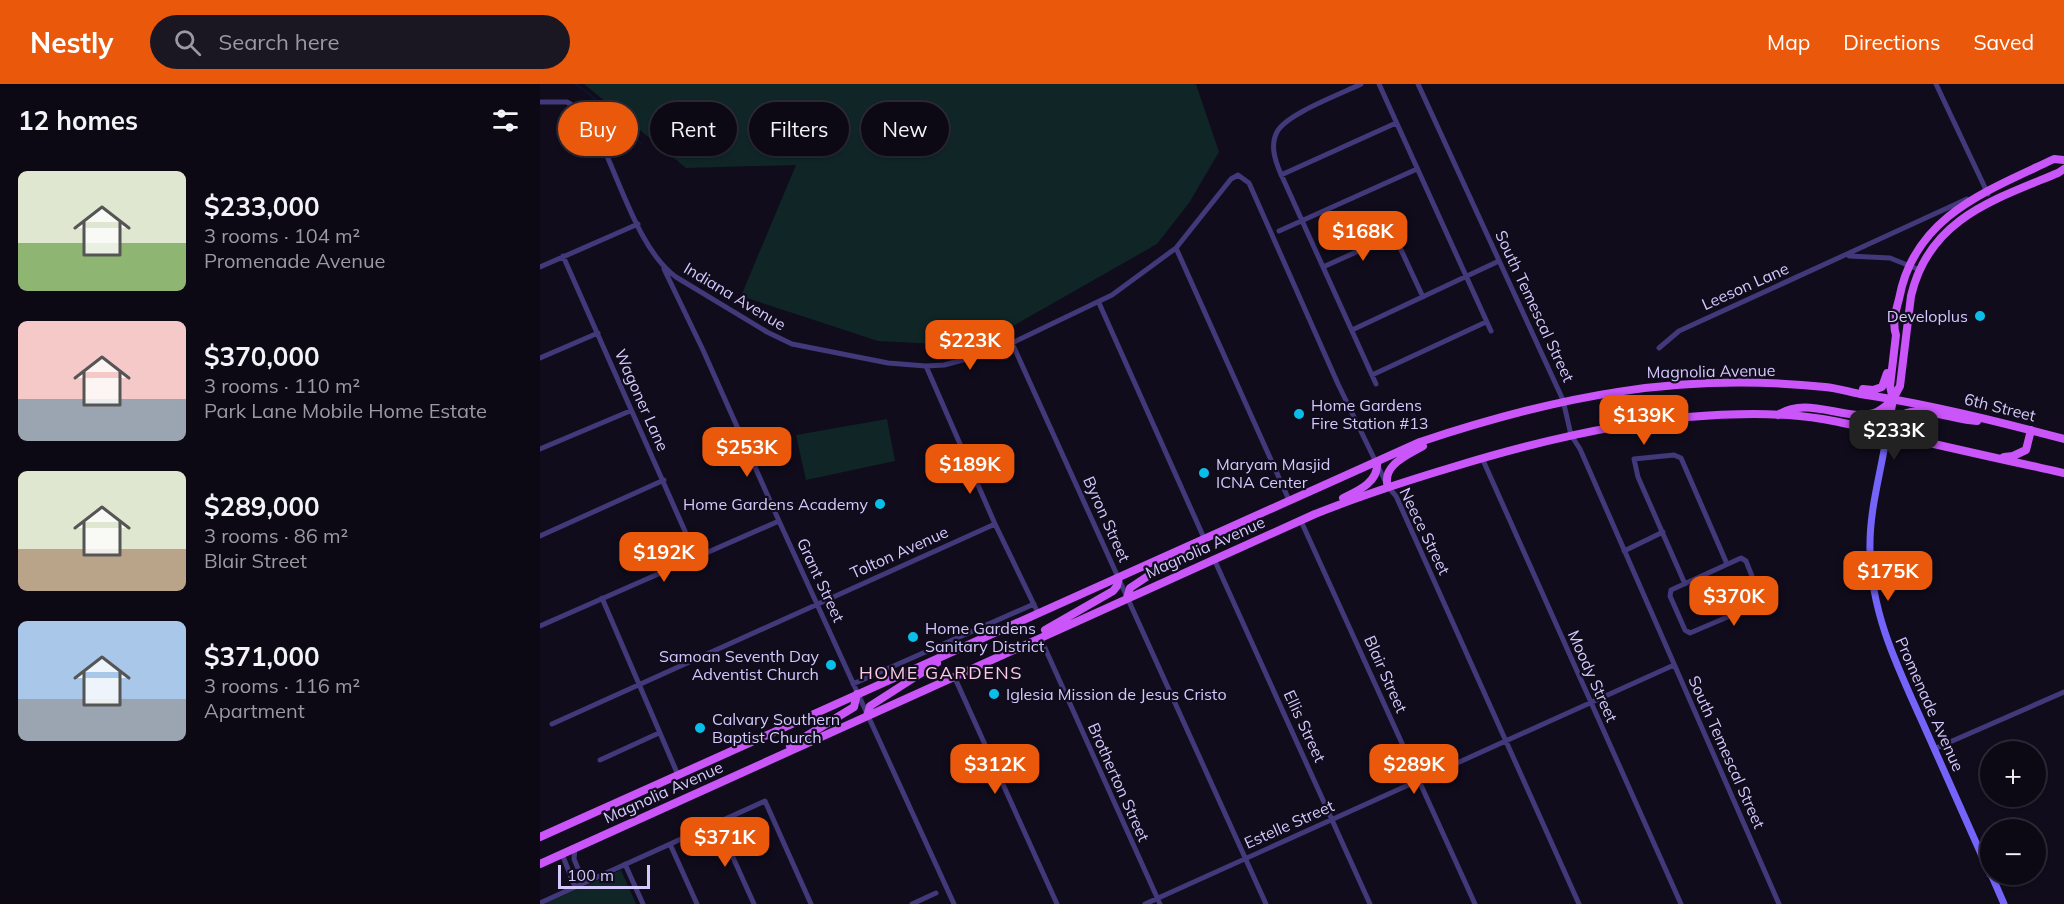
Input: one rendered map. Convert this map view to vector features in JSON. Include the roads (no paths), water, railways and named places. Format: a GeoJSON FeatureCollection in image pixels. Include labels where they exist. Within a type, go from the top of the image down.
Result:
{"type":"FeatureCollection","features":[{"type":"Feature","properties":{"kind":"main road"},"geometry":{"type":"LineString","coordinates":[[1828,387],[1873,390],[1882,387],[1886,378],[1891,335],[1903,277],[1915,254],[1933,229],[1957,208],[1986,191],[2054,159],[2064,160]]}},
{"type":"Feature","properties":{"kind":"main road"},"geometry":{"type":"LineString","coordinates":[[1887,433],[1893,399],[1900,386],[1908,310],[1914,281],[1925,259],[1941,237],[1962,218],[2058,173],[2064,168]]}},
{"type":"Feature","properties":{"kind":"main road"},"geometry":{"type":"LineString","coordinates":[[1893,399],[1890,386],[1896,334],[1894,328]]}},
{"type":"Feature","properties":{"kind":"main road","name":"Magnolia Avenue"},"geometry":{"type":"LineString","coordinates":[[540,837],[1289,500],[1420,442],[1441,435],[1504,415],[1563,400],[1632,388],[1683,384],[1757,383],[1828,387],[1893,399]]}},
{"type":"Feature","properties":{"kind":"main road"},"geometry":{"type":"LineString","coordinates":[[1778,415],[1788,408],[1873,414],[1893,399]]}},
{"type":"Feature","properties":{"kind":"main road","name":"6th Street"},"geometry":{"type":"LineString","coordinates":[[1893,399],[1992,420],[2064,439]]}},
{"type":"Feature","properties":{"kind":"main road"},"geometry":{"type":"LineString","coordinates":[[1887,433],[1895,419],[1907,412],[1923,412],[1966,421],[1992,420]]}},
{"type":"Feature","properties":{"kind":"main road","name":"Magnolia Avenue"},"geometry":{"type":"LineString","coordinates":[[540,864],[1315,514],[1388,487],[1482,458],[1571,435],[1641,422],[1733,415],[1778,415],[1837,422],[1887,433]]}},
{"type":"Feature","properties":{"kind":"main road"},"geometry":{"type":"LineString","coordinates":[[1997,458],[2013,456],[2026,450],[2031,430]]}},
{"type":"Feature","properties":{"kind":"main road"},"geometry":{"type":"LineString","coordinates":[[1887,433],[2064,473]]}},
{"type":"Feature","properties":{"kind":"main road","name":"Promenade Avenue"},"geometry":{"type":"LineString","coordinates":[[1887,433],[1871,512],[1869,551],[1871,578],[1883,631],[1980,850]]}},
{"type":"Feature","properties":{"kind":"main road"},"geometry":{"type":"LineString","coordinates":[[1388,487],[1386,478],[1390,468],[1441,435]]}},
{"type":"Feature","properties":{"kind":"main road"},"geometry":{"type":"LineString","coordinates":[[1315,514],[1373,479],[1377,471],[1377,462]]}},
{"type":"Feature","properties":{"kind":"main road"},"geometry":{"type":"LineString","coordinates":[[1127,598],[1130,588],[1204,538]]}},
{"type":"Feature","properties":{"kind":"main road"},"geometry":{"type":"LineString","coordinates":[[1040,638],[1046,629],[1113,591],[1119,582],[1119,577]]}},
{"type":"Feature","properties":{"kind":"main road"},"geometry":{"type":"LineString","coordinates":[[867,716],[870,706],[962,647]]}},
{"type":"Feature","properties":{"kind":"main road"},"geometry":{"type":"LineString","coordinates":[[759,765],[854,707],[857,694]]}},
{"type":"Feature","properties":{"kind":"main road","name":"Promenade Avenue"},"geometry":{"type":"LineString","coordinates":[[1996,885],[2004,904]]}},
{"type":"Feature","properties":{"kind":"street"},"geometry":{"type":"LineString","coordinates":[[1361,84],[1287,119],[1276,132],[1273,146],[1281,175],[1376,384]]}},
{"type":"Feature","properties":{"kind":"street"},"geometry":{"type":"LineString","coordinates":[[1379,84],[1491,331]]}},
{"type":"Feature","properties":{"kind":"street","name":"South Temescal Street"},"geometry":{"type":"LineString","coordinates":[[1418,84],[1563,400],[1571,435],[1578,443],[1779,904]]}},
{"type":"Feature","properties":{"kind":"street"},"geometry":{"type":"LineString","coordinates":[[1936,84],[1992,202]]}},
{"type":"Feature","properties":{"kind":"street","name":"Indiana Avenue"},"geometry":{"type":"LineString","coordinates":[[540,102],[567,102],[585,113],[638,224],[663,267],[786,342],[866,359],[926,366],[956,363],[1012,343],[1099,303],[1122,289],[1176,248],[1231,179],[1238,176]]}},
{"type":"Feature","properties":{"kind":"street"},"geometry":{"type":"LineString","coordinates":[[1281,175],[1396,123]]}},
{"type":"Feature","properties":{"kind":"street"},"geometry":{"type":"LineString","coordinates":[[1279,231],[1417,169]]}},
{"type":"Feature","properties":{"kind":"street","name":"Neece Street"},"geometry":{"type":"LineString","coordinates":[[1238,176],[1249,183],[1346,400],[1388,487],[1396,496],[1579,904]]}},
{"type":"Feature","properties":{"kind":"street","name":"Leeson Lane"},"geometry":{"type":"LineString","coordinates":[[1659,348],[1679,331],[1986,191]]}},
{"type":"Feature","properties":{"kind":"street"},"geometry":{"type":"LineString","coordinates":[[540,267],[638,224]]}},
{"type":"Feature","properties":{"kind":"street"},"geometry":{"type":"LineString","coordinates":[[1389,224],[1423,297]]}},
{"type":"Feature","properties":{"kind":"street"},"geometry":{"type":"LineString","coordinates":[[1323,267],[1394,235]]}},
{"type":"Feature","properties":{"kind":"street"},"geometry":{"type":"LineString","coordinates":[[1176,248],[1289,500]]}},
{"type":"Feature","properties":{"kind":"street","name":"Wagoner Lane"},"geometry":{"type":"LineString","coordinates":[[563,256],[696,556]]}},
{"type":"Feature","properties":{"kind":"street","name":"Leeson Lane"},"geometry":{"type":"LineString","coordinates":[[1847,256],[1878,256],[1920,270]]}},
{"type":"Feature","properties":{"kind":"street"},"geometry":{"type":"LineString","coordinates":[[1352,330],[1499,261]]}},
{"type":"Feature","properties":{"kind":"street","name":"Grant Street"},"geometry":{"type":"LineString","coordinates":[[663,267],[704,350],[857,694],[954,904]]}},
{"type":"Feature","properties":{"kind":"street"},"geometry":{"type":"LineString","coordinates":[[1099,303],[1204,538]]}},
{"type":"Feature","properties":{"kind":"street"},"geometry":{"type":"LineString","coordinates":[[1372,375],[1486,322]]}},
{"type":"Feature","properties":{"kind":"street"},"geometry":{"type":"LineString","coordinates":[[540,358],[598,333]]}},
{"type":"Feature","properties":{"kind":"street","name":"Byron Street"},"geometry":{"type":"LineString","coordinates":[[1012,343],[1266,904]]}},
{"type":"Feature","properties":{"kind":"street"},"geometry":{"type":"LineString","coordinates":[[926,366],[995,524],[1038,613]]}},
{"type":"Feature","properties":{"kind":"street"},"geometry":{"type":"LineString","coordinates":[[540,450],[630,411]]}},
{"type":"Feature","properties":{"kind":"street"},"geometry":{"type":"LineString","coordinates":[[1685,584],[1638,477],[1634,459],[1674,454],[1681,458],[1727,564]]}},
{"type":"Feature","properties":{"kind":"street","name":"Moody Street"},"geometry":{"type":"LineString","coordinates":[[1482,458],[1681,904]]}},
{"type":"Feature","properties":{"kind":"street"},"geometry":{"type":"LineString","coordinates":[[540,536],[664,480]]}},
{"type":"Feature","properties":{"kind":"street"},"geometry":{"type":"LineString","coordinates":[[541,624],[779,521]]}},
{"type":"Feature","properties":{"kind":"street","name":"Blair Street"},"geometry":{"type":"LineString","coordinates":[[1301,521],[1475,904]]}},
{"type":"Feature","properties":{"kind":"street","name":"Tolton Avenue"},"geometry":{"type":"LineString","coordinates":[[552,724],[995,524]]}},
{"type":"Feature","properties":{"kind":"street"},"geometry":{"type":"LineString","coordinates":[[1624,551],[1663,532]]}},
{"type":"Feature","properties":{"kind":"street"},"geometry":{"type":"LineString","coordinates":[[1741,558],[1746,561],[1761,599],[1758,604],[1690,633],[1685,630],[1670,596],[1671,590],[1685,584],[1741,558]]}},
{"type":"Feature","properties":{"kind":"street","name":"Ellis Street"},"geometry":{"type":"LineString","coordinates":[[1214,559],[1370,904]]}},
{"type":"Feature","properties":{"kind":"street"},"geometry":{"type":"LineString","coordinates":[[603,598],[678,775]]}},
{"type":"Feature","properties":{"kind":"street"},"geometry":{"type":"LineString","coordinates":[[853,684],[1034,604]]}},
{"type":"Feature","properties":{"kind":"street","name":"Brotherton Street"},"geometry":{"type":"LineString","coordinates":[[1040,638],[1159,901]]}},
{"type":"Feature","properties":{"kind":"street","name":"Estelle Street"},"geometry":{"type":"LineString","coordinates":[[1145,904],[1159,901],[1246,858],[1674,665]]}},
{"type":"Feature","properties":{"kind":"street"},"geometry":{"type":"LineString","coordinates":[[954,676],[1057,904]]}},
{"type":"Feature","properties":{"kind":"street"},"geometry":{"type":"LineString","coordinates":[[1934,749],[2064,692]]}},
{"type":"Feature","properties":{"kind":"street"},"geometry":{"type":"LineString","coordinates":[[600,760],[659,733]]}},
{"type":"Feature","properties":{"kind":"street"},"geometry":{"type":"LineString","coordinates":[[540,903],[765,801],[811,904]]}},
{"type":"Feature","properties":{"kind":"street"},"geometry":{"type":"LineString","coordinates":[[717,822],[754,904]]}},
{"type":"Feature","properties":{"kind":"street"},"geometry":{"type":"LineString","coordinates":[[670,843],[697,904]]}},
{"type":"Feature","properties":{"kind":"street"},"geometry":{"type":"LineString","coordinates":[[575,848],[574,859],[584,883]]}},
{"type":"Feature","properties":{"kind":"street"},"geometry":{"type":"LineString","coordinates":[[562,854],[575,887]]}},
{"type":"Feature","properties":{"kind":"street"},"geometry":{"type":"LineString","coordinates":[[625,864],[643,904]]}},
{"type":"Feature","properties":{"kind":"street"},"geometry":{"type":"LineString","coordinates":[[912,904],[936,893]]}},
{"type":"Feature","properties":{"kind":"waterway"},"geometry":{"type":"LineString","coordinates":[[575,84],[587,92],[642,144]]}},
{"type":"Feature","properties":{"kind":"place","name":"Developlus"},"geometry":{"type":"Point","coordinates":[1980,316]}},
{"type":"Feature","properties":{"kind":"place","name":"Home Gardens Fire Station #13"},"geometry":{"type":"Point","coordinates":[1299,414]}},
{"type":"Feature","properties":{"kind":"place","name":"Maryam Masjid ICNA Center"},"geometry":{"type":"Point","coordinates":[1204,473]}},
{"type":"Feature","properties":{"kind":"place","name":"Home Gardens Academy"},"geometry":{"type":"Point","coordinates":[880,504]}},
{"type":"Feature","properties":{"kind":"place","name":"Home Gardens Sanitary District"},"geometry":{"type":"Point","coordinates":[913,637]}},
{"type":"Feature","properties":{"kind":"place","name":"Samoan Seventh Day Adventist Church"},"geometry":{"type":"Point","coordinates":[831,665]}},
{"type":"Feature","properties":{"kind":"place","name":"Iglesia Mission de Jesus Cristo"},"geometry":{"type":"Point","coordinates":[994,694]}},
{"type":"Feature","properties":{"kind":"place","name":"Calvary Southern Baptist Church"},"geometry":{"type":"Point","coordinates":[700,728]}},
{"type":"Feature","properties":{"kind":"district","name":"HOME GARDENS"},"geometry":{"type":"Point","coordinates":[941,673]}}]}
